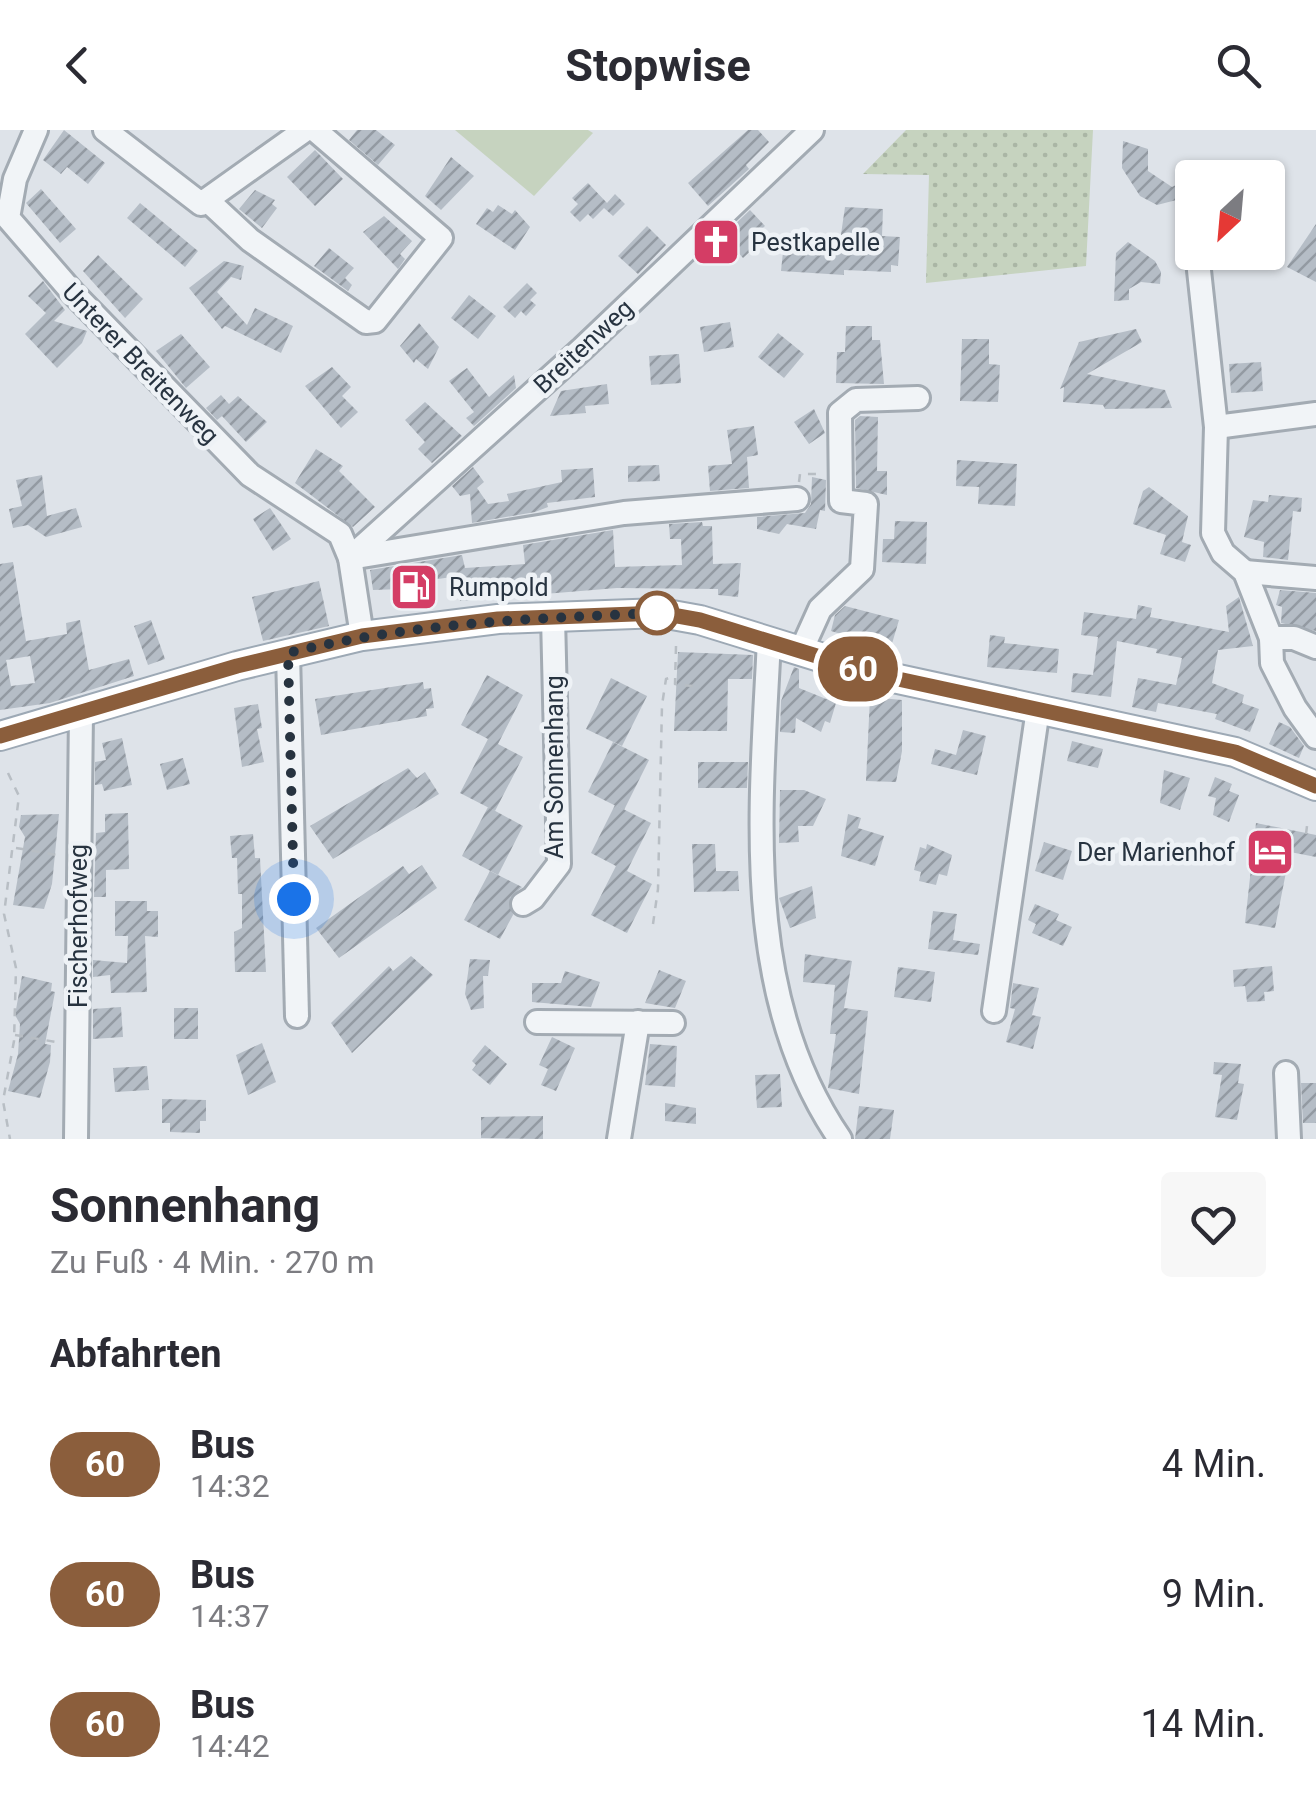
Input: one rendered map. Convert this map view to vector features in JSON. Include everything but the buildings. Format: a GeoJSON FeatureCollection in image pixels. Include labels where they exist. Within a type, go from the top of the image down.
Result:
{"type":"FeatureCollection","features":[{"type":"Feature","properties":{"kind":"main road"},"geometry":{"type":"LineString","coordinates":[[0,736],[288,653],[362,636],[456,623],[661,613],[770,640],[875,674],[1235,752],[1316,786]]}},
{"type":"Feature","properties":{"kind":"street","name":"Unterer Breitenweg"},"geometry":{"type":"LineString","coordinates":[[36,130],[14,179],[8,218],[73,293],[250,476],[340,534],[350,558]]}},
{"type":"Feature","properties":{"kind":"street"},"geometry":{"type":"LineString","coordinates":[[105,130],[201,204],[305,130]]}},
{"type":"Feature","properties":{"kind":"street"},"geometry":{"type":"LineString","coordinates":[[206,200],[250,240],[366,322],[375,320],[441,238],[315,130]]}},
{"type":"Feature","properties":{"kind":"street","name":"Breitenweg"},"geometry":{"type":"LineString","coordinates":[[350,558],[582,349],[812,130]]}},
{"type":"Feature","properties":{"kind":"street"},"geometry":{"type":"LineString","coordinates":[[1199,270],[1216,426],[1213,533],[1224,553],[1245,572],[1271,638],[1272,663],[1295,708],[1316,736]]}},
{"type":"Feature","properties":{"kind":"street"},"geometry":{"type":"LineString","coordinates":[[801,650],[820,609],[862,569],[866,504],[841,502],[840,413],[848,404],[918,398]]}},
{"type":"Feature","properties":{"kind":"street"},"geometry":{"type":"LineString","coordinates":[[1216,426],[1316,414]]}},
{"type":"Feature","properties":{"kind":"street"},"geometry":{"type":"LineString","coordinates":[[362,636],[350,558],[590,518],[797,498]]}},
{"type":"Feature","properties":{"kind":"street"},"geometry":{"type":"LineString","coordinates":[[1245,572],[1316,578]]}},
{"type":"Feature","properties":{"kind":"street","name":"Am Sonnenhang"},"geometry":{"type":"LineString","coordinates":[[522,904],[533,898],[558,864],[553,617]]}},
{"type":"Feature","properties":{"kind":"street"},"geometry":{"type":"LineString","coordinates":[[1271,638],[1294,638],[1316,648]]}},
{"type":"Feature","properties":{"kind":"street"},"geometry":{"type":"LineString","coordinates":[[770,640],[759,870],[786,1028],[812,1100],[840,1139]]}},
{"type":"Feature","properties":{"kind":"street"},"geometry":{"type":"LineString","coordinates":[[288,653],[297,1016]]}},
{"type":"Feature","properties":{"kind":"street"},"geometry":{"type":"LineString","coordinates":[[994,1010],[1038,709]]}},
{"type":"Feature","properties":{"kind":"street","name":"Fischerhofweg"},"geometry":{"type":"LineString","coordinates":[[76,1139],[81,713]]}},
{"type":"Feature","properties":{"kind":"street"},"geometry":{"type":"LineString","coordinates":[[537,1022],[673,1024]]}},
{"type":"Feature","properties":{"kind":"street"},"geometry":{"type":"LineString","coordinates":[[619,1139],[638,1022]]}},
{"type":"Feature","properties":{"kind":"street"},"geometry":{"type":"LineString","coordinates":[[1286,1073],[1288,1139]]}},
{"type":"Feature","properties":{"kind":"path"},"geometry":{"type":"LineString","coordinates":[[797,498],[800,474],[841,473]]}},
{"type":"Feature","properties":{"kind":"path"},"geometry":{"type":"LineString","coordinates":[[676,646],[675,684],[701,687]]}},
{"type":"Feature","properties":{"kind":"path"},"geometry":{"type":"LineString","coordinates":[[652,924],[658,889],[662,705],[666,679],[675,676]]}},
{"type":"Feature","properties":{"kind":"path"},"geometry":{"type":"LineString","coordinates":[[4,1139],[10,1139],[3,1101],[14,1034],[16,968],[4,914],[16,848],[18,788],[8,773]]}},
{"type":"Feature","properties":{"kind":"path"},"geometry":{"type":"LineString","coordinates":[[1306,834],[1307,826]]}},
{"type":"Feature","properties":{"kind":"path"},"geometry":{"type":"LineString","coordinates":[[16,848],[78,858]]}},
{"type":"Feature","properties":{"kind":"path"},"geometry":{"type":"LineString","coordinates":[[14,1034],[77,1046]]}},
{"type":"Feature","properties":{"kind":"green space"},"geometry":{"type":"Polygon","coordinates":[[[455,130],[588,130],[593,133],[534,196],[455,130]]]}},
{"type":"Feature","properties":{"kind":"green space"},"geometry":{"type":"Polygon","coordinates":[[[906,130],[1093,130],[1086,266],[926,283],[929,175],[863,174],[906,130]]]}},
{"type":"Feature","properties":{"kind":"bus line","name":"60"},"geometry":{"type":"LineString","coordinates":[[0,736],[237,666],[362,636],[498,619],[661,613],[700,620],[875,674],[1235,752],[1316,786]]}},
{"type":"Feature","properties":{"kind":"place","name":"Pestkapelle"},"geometry":{"type":"Point","coordinates":[716,242]}},
{"type":"Feature","properties":{"kind":"place","name":"Rumpold"},"geometry":{"type":"Point","coordinates":[414,587]}},
{"type":"Feature","properties":{"kind":"place","name":"Der Marienhof"},"geometry":{"type":"Point","coordinates":[1270,852]}},
{"type":"Feature","properties":{"kind":"route"},"geometry":{"type":"LineString","coordinates":[[294,899],[288,653],[362,636],[456,623],[661,613],[657,613]]}}]}
